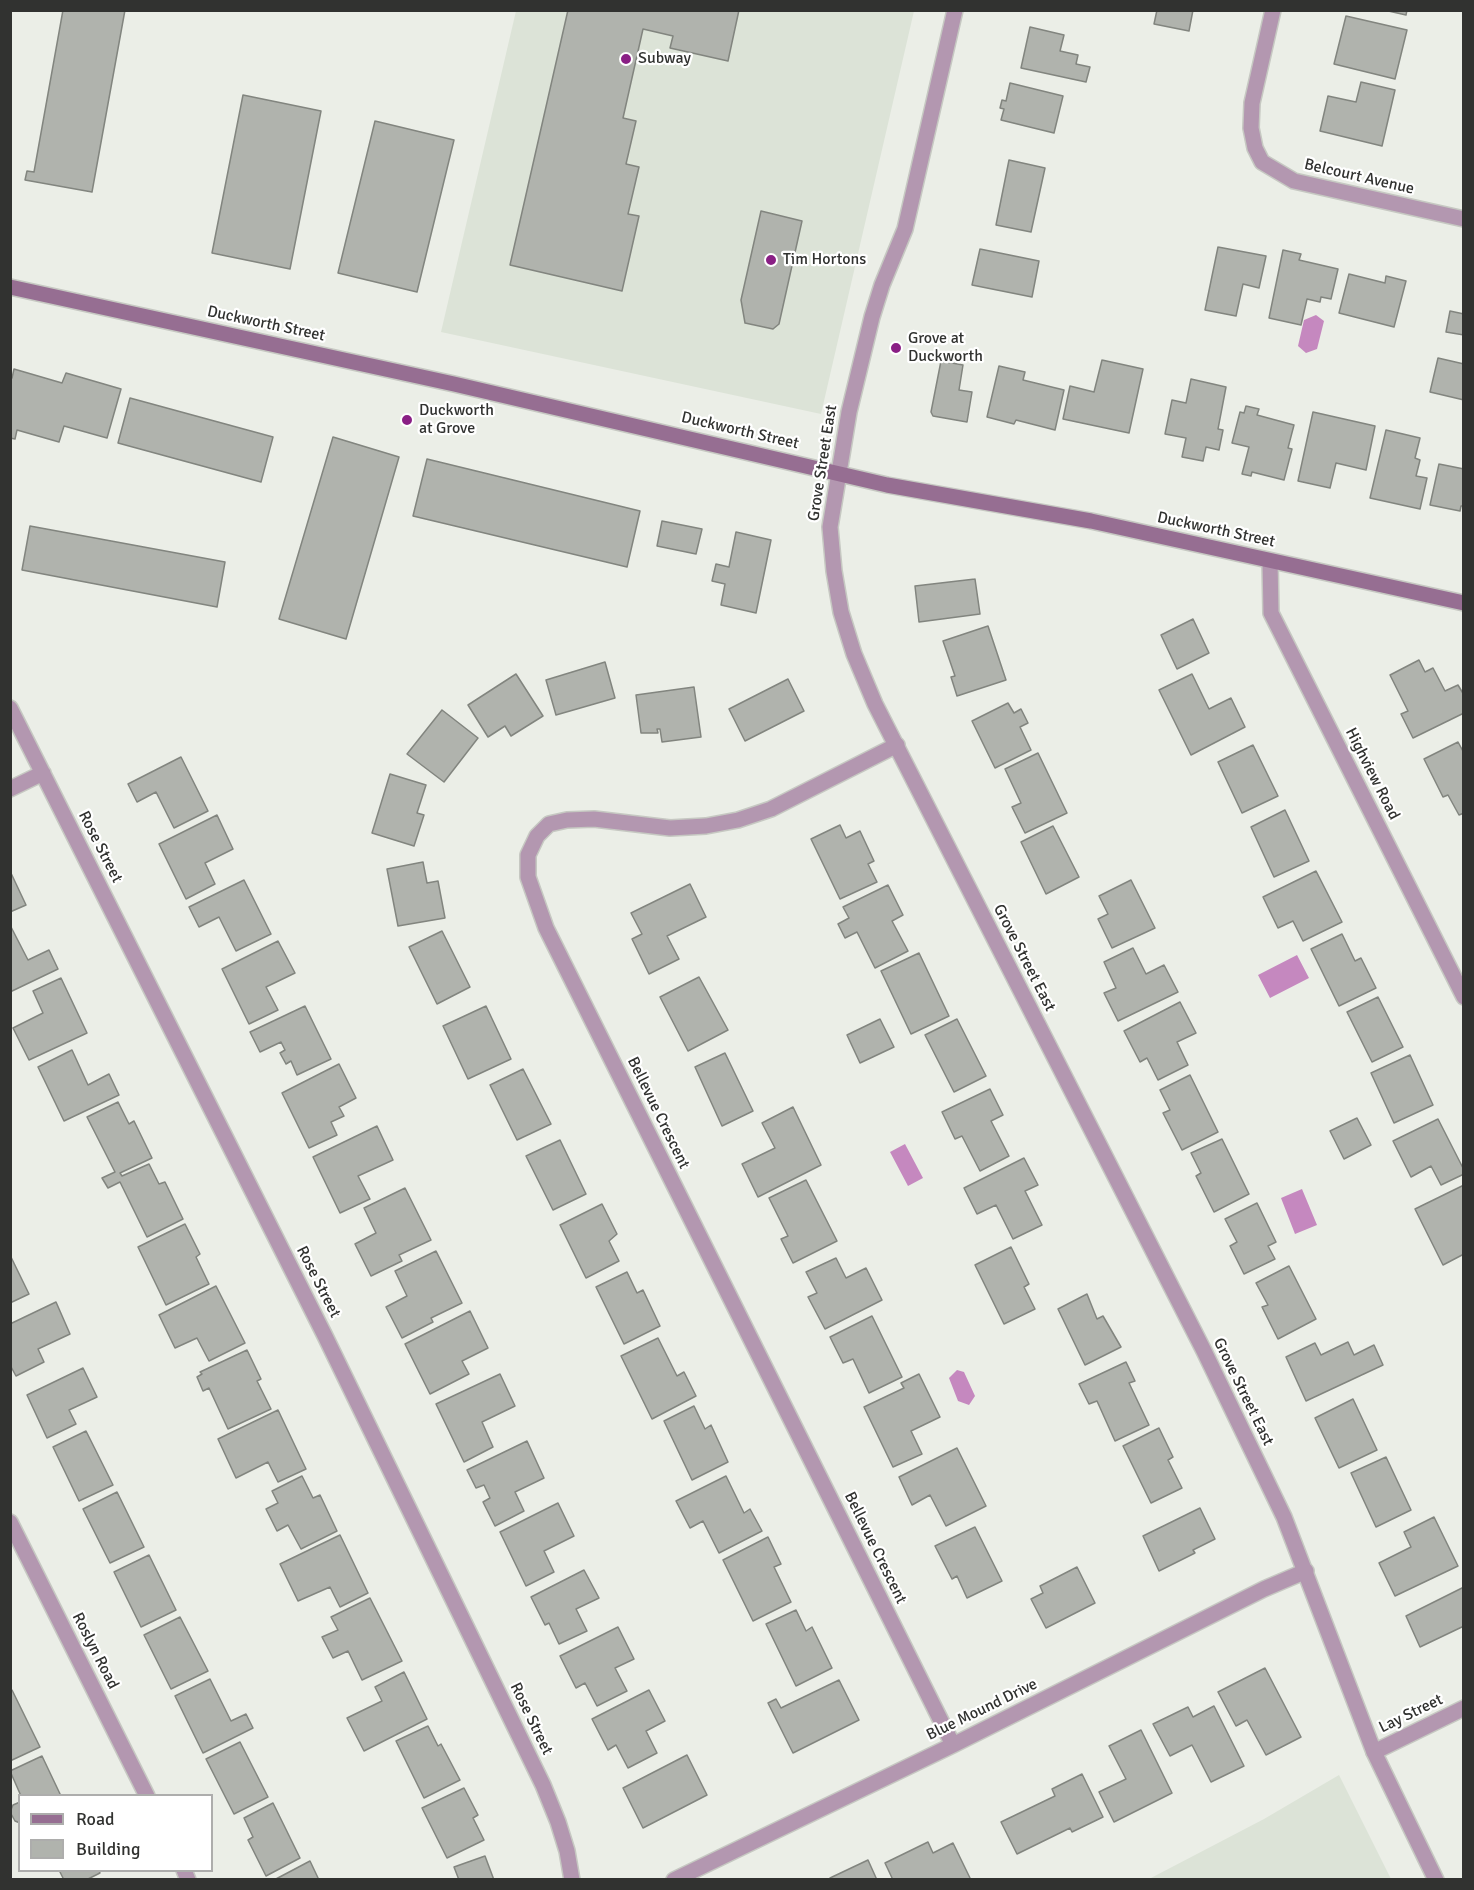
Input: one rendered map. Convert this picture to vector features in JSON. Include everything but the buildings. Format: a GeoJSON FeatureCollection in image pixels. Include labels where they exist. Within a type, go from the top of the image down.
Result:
{"type":"FeatureCollection","features":[{"type":"Feature","properties":{"kind":"main road","name":"Duckworth Street"},"geometry":{"type":"LineString","coordinates":[[10,287],[454,384],[887,485],[1091,521],[1464,603]]}},
{"type":"Feature","properties":{"kind":"street","name":"Grove Street East"},"geometry":{"type":"LineString","coordinates":[[954,10],[905,229],[882,285],[872,317],[849,412],[830,527],[834,571],[842,612],[863,679],[1204,1352],[1284,1517],[1374,1752],[1436,1880]]}},
{"type":"Feature","properties":{"kind":"street","name":"Belcourt Avenue"},"geometry":{"type":"LineString","coordinates":[[1273,10],[1252,103],[1251,129],[1255,148],[1262,162],[1294,181],[1464,219]]}},
{"type":"Feature","properties":{"kind":"street","name":"Highview Road"},"geometry":{"type":"LineString","coordinates":[[1270,561],[1271,613],[1464,997]]}},
{"type":"Feature","properties":{"kind":"street","name":"Rose Street"},"geometry":{"type":"LineString","coordinates":[[10,708],[325,1336],[543,1785],[567,1851],[572,1880]]}},
{"type":"Feature","properties":{"kind":"street","name":"Bellevue Crescent"},"geometry":{"type":"LineString","coordinates":[[897,745],[771,809],[738,820],[706,826],[670,828],[594,819],[567,820],[549,824],[537,836],[528,855],[528,878],[546,928],[953,1745]]}},
{"type":"Feature","properties":{"kind":"street"},"geometry":{"type":"LineString","coordinates":[[10,789],[43,773]]}},
{"type":"Feature","properties":{"kind":"street","name":"Roslyn Road"},"geometry":{"type":"LineString","coordinates":[[10,1522],[146,1794]]}},
{"type":"Feature","properties":{"kind":"street","name":"Blue Mound Drive"},"geometry":{"type":"LineString","coordinates":[[674,1880],[953,1745],[1264,1589],[1306,1572]]}},
{"type":"Feature","properties":{"kind":"street","name":"Lay Street"},"geometry":{"type":"LineString","coordinates":[[1374,1752],[1464,1708]]}},
{"type":"Feature","properties":{"kind":"shaded area"},"geometry":{"type":"Polygon","coordinates":[[[516,11],[914,11],[821,414],[441,332],[516,11]]]}},
{"type":"Feature","properties":{"kind":"shaded area"},"geometry":{"type":"Polygon","coordinates":[[[1316,315],[1324,321],[1317,349],[1306,353],[1298,346],[1304,320],[1316,315]]]}},
{"type":"Feature","properties":{"kind":"shaded area"},"geometry":{"type":"Polygon","coordinates":[[[1297,955],[1309,978],[1270,998],[1258,975],[1297,955]]]}},
{"type":"Feature","properties":{"kind":"shaded area"},"geometry":{"type":"Polygon","coordinates":[[[905,1144],[923,1178],[908,1186],[890,1152],[905,1144]]]}},
{"type":"Feature","properties":{"kind":"shaded area"},"geometry":{"type":"Polygon","coordinates":[[[1302,1189],[1317,1225],[1295,1234],[1281,1198],[1302,1189]]]}},
{"type":"Feature","properties":{"kind":"shaded area"},"geometry":{"type":"Polygon","coordinates":[[[957,1370],[964,1372],[975,1396],[969,1405],[958,1401],[949,1378],[957,1370]]]}},
{"type":"Feature","properties":{"kind":"shaded area"},"geometry":{"type":"Polygon","coordinates":[[[1339,1775],[1391,1879],[1149,1879],[1264,1819],[1339,1775]]]}},
{"type":"Feature","properties":{"kind":"place","name":"Subway"},"geometry":{"type":"Point","coordinates":[626,59]}},
{"type":"Feature","properties":{"kind":"place","name":"Tim Hortons"},"geometry":{"type":"Point","coordinates":[771,260]}},
{"type":"Feature","properties":{"kind":"place","name":"Grove at Duckworth"},"geometry":{"type":"Point","coordinates":[896,348]}},
{"type":"Feature","properties":{"kind":"place","name":"Duckworth at Grove"},"geometry":{"type":"Point","coordinates":[407,420]}}]}
